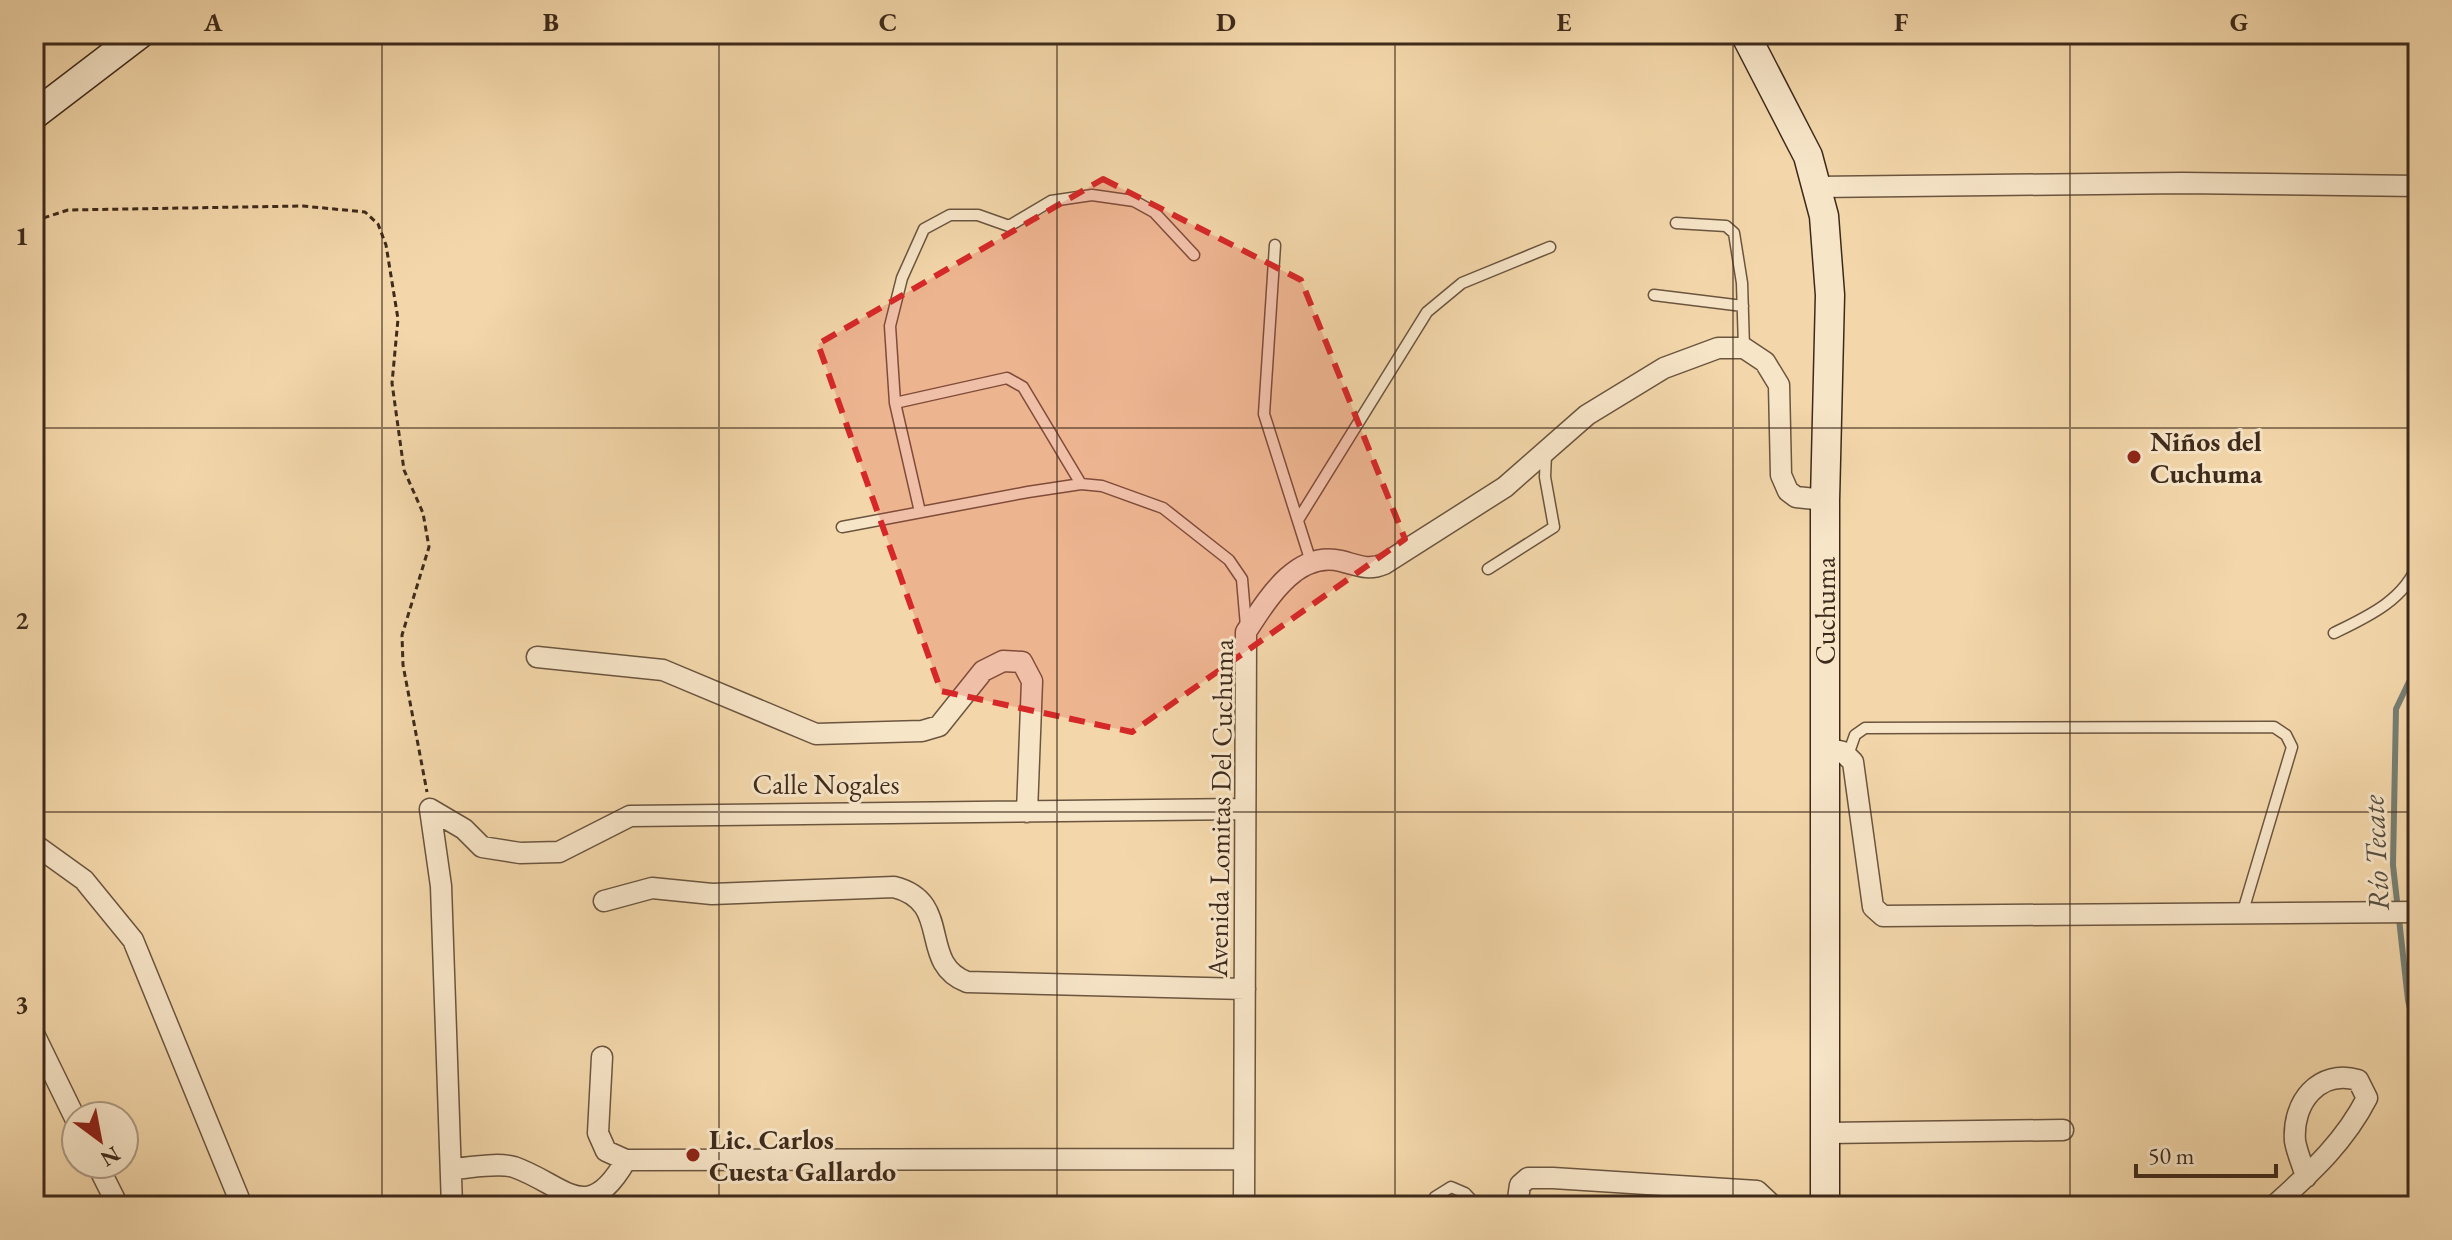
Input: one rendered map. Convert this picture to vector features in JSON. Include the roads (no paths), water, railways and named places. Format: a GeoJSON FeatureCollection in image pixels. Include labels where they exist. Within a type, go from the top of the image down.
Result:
{"type":"FeatureCollection","features":[{"type":"Feature","properties":{"kind":"street"},"geometry":{"type":"LineString","coordinates":[[34,38],[41,34]]}},
{"type":"Feature","properties":{"kind":"street"},"geometry":{"type":"LineString","coordinates":[[34,115],[140,34]]}},
{"type":"Feature","properties":{"kind":"street","name":"Cuchuma"},"geometry":{"type":"LineString","coordinates":[[1745,34],[1795,129],[1817,187],[1824,216],[1830,295],[1825,500],[1837,752],[1825,1206]]}},
{"type":"Feature","properties":{"kind":"street"},"geometry":{"type":"LineString","coordinates":[[1817,187],[2182,183],[2418,186]]}},
{"type":"Feature","properties":{"kind":"street"},"geometry":{"type":"LineString","coordinates":[[1311,562],[1330,559],[1368,568],[1384,564],[1505,487],[1587,415],[1639,381],[1688,357],[1718,348],[1744,348],[1765,362],[1779,385],[1784,483],[1796,497],[1825,500]]}},
{"type":"Feature","properties":{"kind":"street","name":"Avenida Lomitas Del Cuchuma"},"geometry":{"type":"LineString","coordinates":[[1244,1206],[1246,632],[1293,572],[1311,562]]}},
{"type":"Feature","properties":{"kind":"street"},"geometry":{"type":"LineString","coordinates":[[537,657],[663,670],[816,734],[922,731],[939,726],[983,671],[1003,661],[1022,662],[1032,681],[1027,812]]}},
{"type":"Feature","properties":{"kind":"street"},"geometry":{"type":"LineString","coordinates":[[1837,752],[1853,762],[1873,907],[1883,916],[2418,912]]}},
{"type":"Feature","properties":{"kind":"street","name":"Calle Nogales"},"geometry":{"type":"LineString","coordinates":[[452,1169],[441,886],[430,809],[464,829],[482,847],[520,853],[559,852],[630,816],[727,812],[1244,809]]}},
{"type":"Feature","properties":{"kind":"street"},"geometry":{"type":"LineString","coordinates":[[34,844],[84,880],[133,940],[242,1206]]}},
{"type":"Feature","properties":{"kind":"street"},"geometry":{"type":"LineString","coordinates":[[604,901],[652,888],[712,894],[894,887],[913,892],[922,899],[943,962],[950,974],[967,982],[1245,989]]}},
{"type":"Feature","properties":{"kind":"street"},"geometry":{"type":"LineString","coordinates":[[34,1034],[41,1069],[62,1100]]}},
{"type":"Feature","properties":{"kind":"street"},"geometry":{"type":"LineString","coordinates":[[602,1057],[598,1133],[606,1151],[626,1160],[1244,1159]]}},
{"type":"Feature","properties":{"kind":"street"},"geometry":{"type":"LineString","coordinates":[[2274,1206],[2306,1177],[2335,1148],[2359,1113],[2367,1098],[2358,1080],[2343,1076],[2321,1081],[2307,1093],[2295,1141],[2306,1177]]}},
{"type":"Feature","properties":{"kind":"street"},"geometry":{"type":"LineString","coordinates":[[1827,1133],[2063,1130]]}},
{"type":"Feature","properties":{"kind":"street"},"geometry":{"type":"LineString","coordinates":[[452,1206],[452,1169],[512,1167],[573,1198],[582,1198],[592,1197],[613,1183],[626,1160]]}},
{"type":"Feature","properties":{"kind":"street"},"geometry":{"type":"LineString","coordinates":[[1517,1206],[1520,1185],[1528,1178],[1553,1178],[1757,1191],[1773,1206]]}},
{"type":"Feature","properties":{"kind":"street"},"geometry":{"type":"LineString","coordinates":[[105,1180],[118,1206]]}},
{"type":"Feature","properties":{"kind":"lane"},"geometry":{"type":"LineString","coordinates":[[920,512],[895,403],[890,326],[902,278],[924,229],[950,215],[978,215],[1009,226],[1051,201],[1092,195],[1134,201],[1154,212],[1194,255]]}},
{"type":"Feature","properties":{"kind":"lane"},"geometry":{"type":"LineString","coordinates":[[1676,223],[1726,226],[1734,233],[1743,306],[1744,348]]}},
{"type":"Feature","properties":{"kind":"lane"},"geometry":{"type":"LineString","coordinates":[[1275,245],[1264,414],[1311,562]]}},
{"type":"Feature","properties":{"kind":"lane"},"geometry":{"type":"LineString","coordinates":[[1298,520],[1427,312],[1462,283],[1550,247]]}},
{"type":"Feature","properties":{"kind":"lane"},"geometry":{"type":"LineString","coordinates":[[1654,295],[1743,306]]}},
{"type":"Feature","properties":{"kind":"lane"},"geometry":{"type":"LineString","coordinates":[[895,403],[1007,378],[1016,380],[1081,484]]}},
{"type":"Feature","properties":{"kind":"lane"},"geometry":{"type":"LineString","coordinates":[[1488,569],[1554,527],[1545,477],[1546,452]]}},
{"type":"Feature","properties":{"kind":"lane"},"geometry":{"type":"LineString","coordinates":[[842,527],[1081,484],[1102,486],[1163,508],[1229,560],[1245,589],[1246,632]]}},
{"type":"Feature","properties":{"kind":"lane"},"geometry":{"type":"LineString","coordinates":[[2334,633],[2394,598],[2409,582],[2418,563]]}},
{"type":"Feature","properties":{"kind":"lane"},"geometry":{"type":"LineString","coordinates":[[1837,752],[1865,728],[2274,727],[2286,735],[2292,747],[2243,911]]}},
{"type":"Feature","properties":{"kind":"lane"},"geometry":{"type":"LineString","coordinates":[[1430,1206],[1435,1197],[1451,1187],[1465,1193],[1477,1206]]}},
{"type":"Feature","properties":{"kind":"waterway","name":"Río Tecate"},"geometry":{"type":"LineString","coordinates":[[2418,663],[2396,709],[2393,865],[2408,1000],[2418,1045]]}},
{"type":"Feature","properties":{"kind":"place","name":"Niños del Cuchuma"},"geometry":{"type":"Point","coordinates":[2134,457]}},
{"type":"Feature","properties":{"kind":"place","name":"Lic. Carlos Cuesta Gallardo"},"geometry":{"type":"Point","coordinates":[693,1155]}}]}
